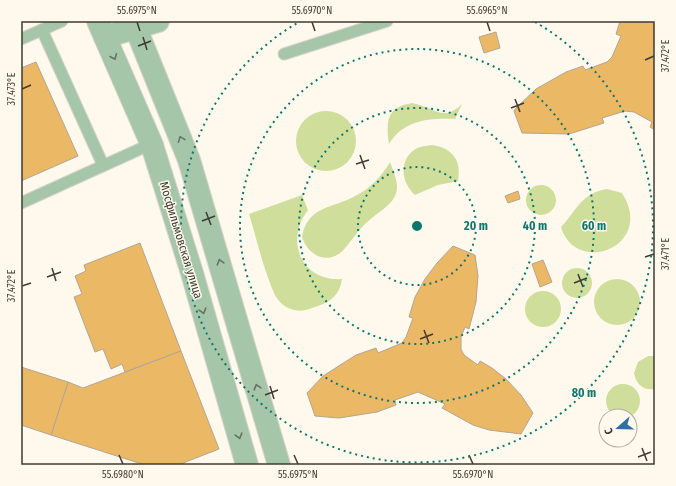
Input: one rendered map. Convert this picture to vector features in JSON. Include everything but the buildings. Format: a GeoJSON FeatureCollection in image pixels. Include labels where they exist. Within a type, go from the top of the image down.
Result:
{"type":"FeatureCollection","features":[{"type":"Feature","properties":{"kind":"street"},"geometry":{"type":"LineString","coordinates":[[102,29],[158,21]]}},
{"type":"Feature","properties":{"kind":"street"},"geometry":{"type":"LineString","coordinates":[[134,24],[189,160],[279,465]]}},
{"type":"Feature","properties":{"kind":"street","name":"Мосфильмовская улица"},"geometry":{"type":"LineString","coordinates":[[102,29],[152,146],[192,274],[247,465]]}},
{"type":"Feature","properties":{"kind":"lane"},"geometry":{"type":"LineString","coordinates":[[21,39],[62,21]]}},
{"type":"Feature","properties":{"kind":"lane"},"geometry":{"type":"LineString","coordinates":[[284,54],[387,21]]}},
{"type":"Feature","properties":{"kind":"lane"},"geometry":{"type":"LineString","coordinates":[[42,30],[103,165]]}},
{"type":"Feature","properties":{"kind":"lane"},"geometry":{"type":"LineString","coordinates":[[21,203],[103,165],[140,149],[152,146]]}},
{"type":"Feature","properties":{"kind":"green space"},"geometry":{"type":"Polygon","coordinates":[[[412,103],[444,113],[455,110],[462,104],[455,119],[426,120],[409,125],[395,136],[389,144],[388,122],[390,117],[397,108],[412,103]]]}},
{"type":"Feature","properties":{"kind":"green space"},"geometry":{"type":"Polygon","coordinates":[[[326,111],[342,116],[347,120],[351,125],[356,141],[351,157],[347,162],[342,166],[326,171],[310,166],[305,162],[301,157],[296,141],[301,125],[305,120],[310,116],[326,111]]]}},
{"type":"Feature","properties":{"kind":"green space"},"geometry":{"type":"Polygon","coordinates":[[[432,145],[451,152],[459,167],[458,181],[438,185],[415,195],[407,185],[405,179],[404,166],[406,160],[414,150],[423,146],[432,145]]]}},
{"type":"Feature","properties":{"kind":"green space"},"geometry":{"type":"Polygon","coordinates":[[[390,162],[397,182],[397,191],[392,201],[364,225],[340,253],[328,258],[317,256],[312,252],[304,243],[302,237],[305,227],[315,213],[366,190],[379,177],[390,162]]]}},
{"type":"Feature","properties":{"kind":"green space"},"geometry":{"type":"Polygon","coordinates":[[[541,185],[547,186],[555,194],[555,206],[547,214],[541,215],[535,214],[527,206],[526,200],[527,194],[535,186],[541,185]]]}},
{"type":"Feature","properties":{"kind":"green space"},"geometry":{"type":"Polygon","coordinates":[[[607,189],[622,193],[630,212],[629,228],[622,240],[610,249],[596,252],[582,250],[569,242],[561,227],[585,198],[598,191],[607,189]]]}},
{"type":"Feature","properties":{"kind":"green space"},"geometry":{"type":"Polygon","coordinates":[[[302,195],[308,210],[301,222],[298,234],[298,246],[301,257],[307,267],[316,274],[328,278],[342,279],[337,293],[331,299],[323,304],[298,311],[286,307],[275,296],[263,264],[249,214],[302,195]]]}},
{"type":"Feature","properties":{"kind":"green space"},"geometry":{"type":"Polygon","coordinates":[[[577,268],[588,272],[592,283],[588,294],[577,298],[566,294],[562,283],[566,272],[577,268]]]}},
{"type":"Feature","properties":{"kind":"green space"},"geometry":{"type":"Polygon","coordinates":[[[612,279],[622,279],[634,285],[639,293],[639,311],[634,319],[626,324],[612,325],[604,322],[597,315],[594,307],[594,297],[597,289],[604,282],[612,279]]]}},
{"type":"Feature","properties":{"kind":"green space"},"geometry":{"type":"Polygon","coordinates":[[[543,291],[553,294],[558,299],[561,309],[558,319],[553,324],[543,327],[533,324],[528,319],[525,309],[528,299],[533,294],[543,291]]]}},
{"type":"Feature","properties":{"kind":"green space"},"geometry":{"type":"Polygon","coordinates":[[[648,356],[655,356],[655,389],[647,389],[641,386],[636,380],[634,373],[638,362],[648,356]]]}},
{"type":"Feature","properties":{"kind":"green space"},"geometry":{"type":"Polygon","coordinates":[[[620,384],[626,384],[633,387],[639,394],[640,398],[638,410],[638,408],[607,408],[606,404],[606,398],[609,391],[616,385],[620,384]]]}}]}
